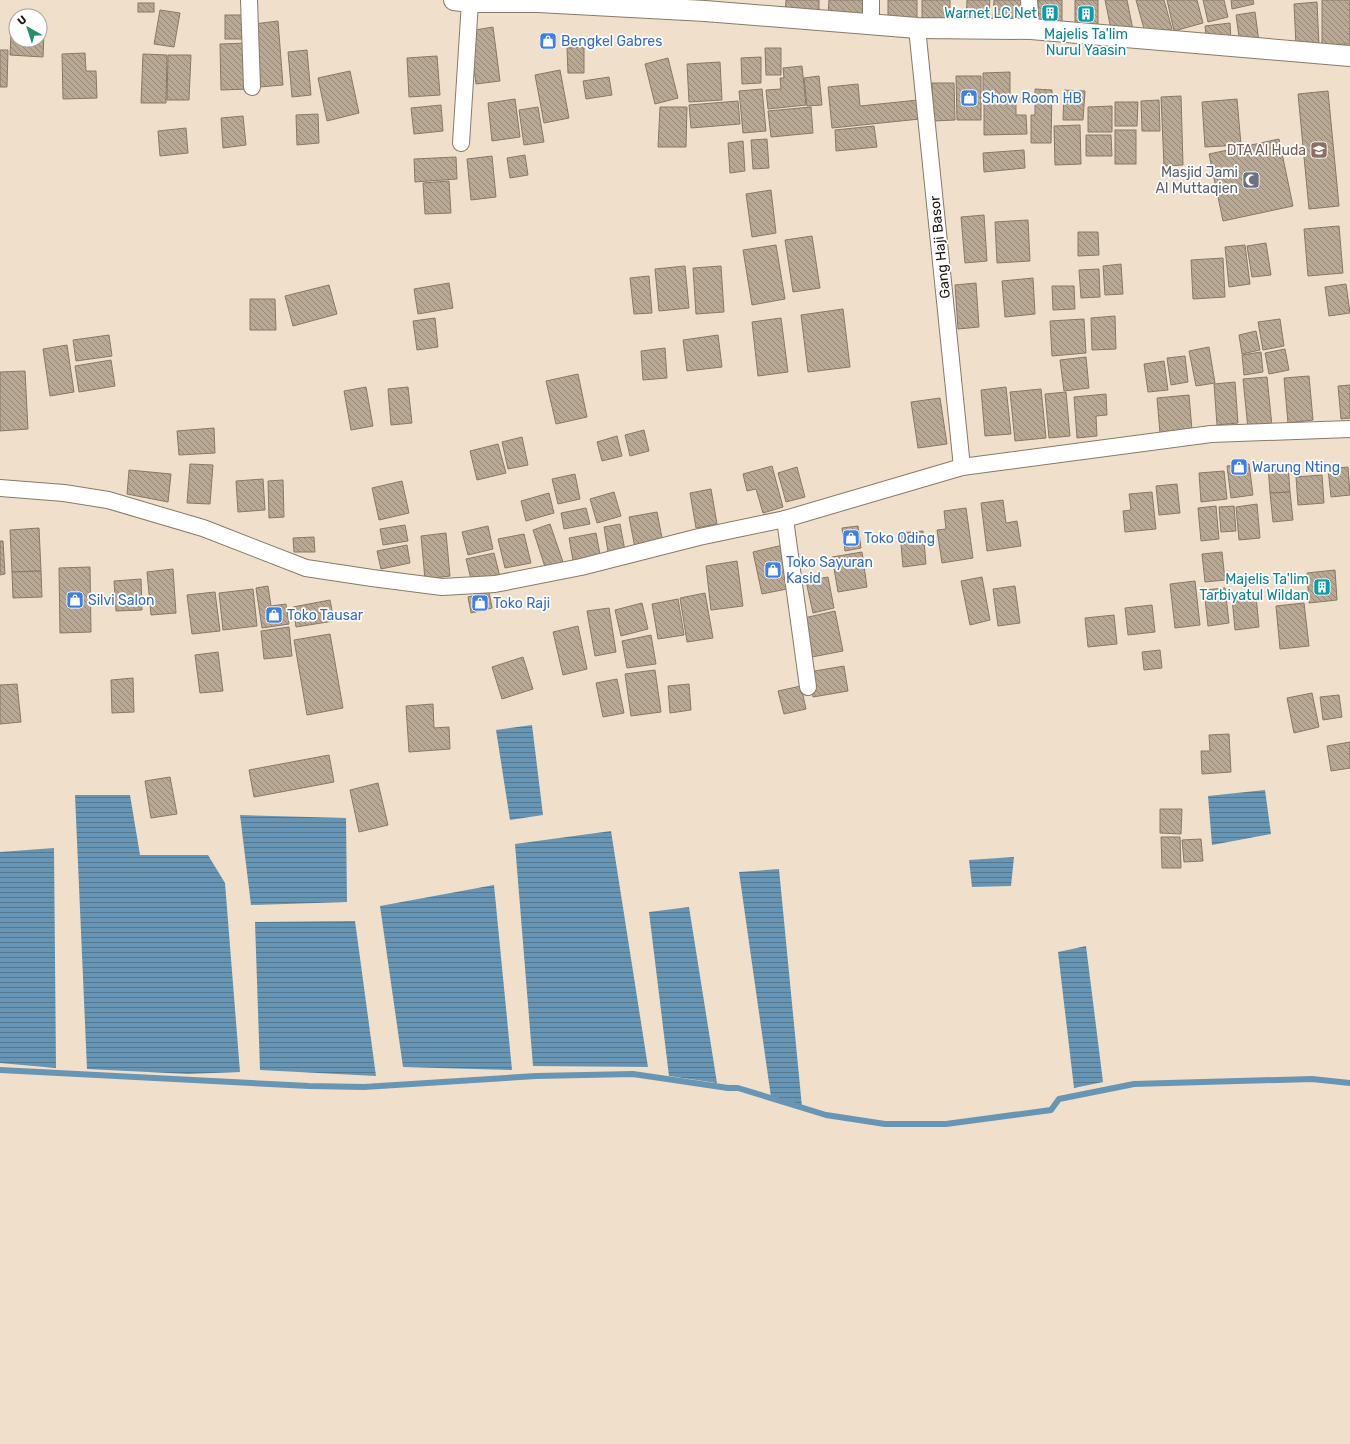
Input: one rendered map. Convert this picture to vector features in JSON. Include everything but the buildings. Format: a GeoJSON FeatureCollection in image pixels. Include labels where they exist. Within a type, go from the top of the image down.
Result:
{"type":"FeatureCollection","features":[{"type":"Feature","properties":{"kind":"street"},"geometry":{"type":"LineString","coordinates":[[249,0],[252,87]]}},
{"type":"Feature","properties":{"kind":"street"},"geometry":{"type":"LineString","coordinates":[[871,0],[871,24]]}},
{"type":"Feature","properties":{"kind":"street"},"geometry":{"type":"LineString","coordinates":[[1029,0],[1031,29]]}},
{"type":"Feature","properties":{"kind":"street"},"geometry":{"type":"LineString","coordinates":[[461,143],[462,1],[538,1],[706,6],[917,28],[1031,29],[1350,56]]}},
{"type":"Feature","properties":{"kind":"street","name":"Gang Haji Basor"},"geometry":{"type":"LineString","coordinates":[[917,28],[962,467]]}},
{"type":"Feature","properties":{"kind":"street"},"geometry":{"type":"LineString","coordinates":[[0,488],[64,493],[108,500],[203,528],[306,568],[372,578],[442,586],[495,584],[581,568],[699,538],[785,519],[962,467],[1211,434],[1350,429]]}},
{"type":"Feature","properties":{"kind":"street"},"geometry":{"type":"LineString","coordinates":[[785,519],[808,687]]}},
{"type":"Feature","properties":{"kind":"water"},"geometry":{"type":"Polygon","coordinates":[[[532,725],[543,815],[510,820],[496,730],[532,725]]]}},
{"type":"Feature","properties":{"kind":"water"},"geometry":{"type":"Polygon","coordinates":[[[1265,790],[1271,834],[1212,845],[1208,796],[1265,790]]]}},
{"type":"Feature","properties":{"kind":"water"},"geometry":{"type":"Polygon","coordinates":[[[75,795],[130,795],[140,855],[208,855],[225,883],[240,1072],[188,1074],[87,1069],[75,795]]]}},
{"type":"Feature","properties":{"kind":"water"},"geometry":{"type":"Polygon","coordinates":[[[240,815],[346,818],[347,902],[251,905],[240,815]]]}},
{"type":"Feature","properties":{"kind":"water"},"geometry":{"type":"Polygon","coordinates":[[[611,831],[648,1067],[533,1066],[515,844],[611,831]]]}},
{"type":"Feature","properties":{"kind":"water"},"geometry":{"type":"Polygon","coordinates":[[[54,848],[56,1068],[0,1063],[0,852],[54,848]]]}},
{"type":"Feature","properties":{"kind":"water"},"geometry":{"type":"Polygon","coordinates":[[[1014,857],[1011,886],[972,887],[969,860],[1014,857]]]}},
{"type":"Feature","properties":{"kind":"water"},"geometry":{"type":"Polygon","coordinates":[[[779,869],[802,1107],[771,1097],[739,872],[779,869]]]}},
{"type":"Feature","properties":{"kind":"water"},"geometry":{"type":"Polygon","coordinates":[[[494,885],[512,1070],[403,1067],[380,906],[494,885]]]}},
{"type":"Feature","properties":{"kind":"water"},"geometry":{"type":"Polygon","coordinates":[[[689,907],[717,1083],[669,1076],[649,912],[689,907]]]}},
{"type":"Feature","properties":{"kind":"water"},"geometry":{"type":"Polygon","coordinates":[[[355,921],[376,1076],[260,1070],[255,922],[355,921]]]}},
{"type":"Feature","properties":{"kind":"water"},"geometry":{"type":"Polygon","coordinates":[[[1086,946],[1103,1082],[1074,1088],[1058,952],[1086,946]]]}},
{"type":"Feature","properties":{"kind":"waterway"},"geometry":{"type":"LineString","coordinates":[[0,1070],[309,1086],[364,1087],[536,1076],[633,1074],[728,1088],[738,1088],[826,1115],[885,1124],[946,1124],[1051,1110],[1059,1099],[1134,1084],[1312,1079],[1350,1083]]}},
{"type":"Feature","properties":{"kind":"place","name":"Warnet LC Net"},"geometry":{"type":"Point","coordinates":[1050,13]}},
{"type":"Feature","properties":{"kind":"place","name":"Majelis Ta'lim Nurul Yaasin"},"geometry":{"type":"Point","coordinates":[1086,14]}},
{"type":"Feature","properties":{"kind":"place","name":"Bengkel Gabres"},"geometry":{"type":"Point","coordinates":[548,41]}},
{"type":"Feature","properties":{"kind":"place","name":"Show Room HB"},"geometry":{"type":"Point","coordinates":[969,98]}},
{"type":"Feature","properties":{"kind":"place","name":"DTA Al Huda"},"geometry":{"type":"Point","coordinates":[1319,150]}},
{"type":"Feature","properties":{"kind":"place","name":"Masjid Jami Al Muttaqien"},"geometry":{"type":"Point","coordinates":[1251,180]}},
{"type":"Feature","properties":{"kind":"place","name":"Warung Nting"},"geometry":{"type":"Point","coordinates":[1239,467]}},
{"type":"Feature","properties":{"kind":"place","name":"Toko Oding"},"geometry":{"type":"Point","coordinates":[851,538]}},
{"type":"Feature","properties":{"kind":"place","name":"Toko Sayuran Kasid"},"geometry":{"type":"Point","coordinates":[773,570]}},
{"type":"Feature","properties":{"kind":"place","name":"Majelis Ta'lim Tarbiyatul Wildan"},"geometry":{"type":"Point","coordinates":[1322,587]}},
{"type":"Feature","properties":{"kind":"place","name":"Silvi Salon"},"geometry":{"type":"Point","coordinates":[75,600]}},
{"type":"Feature","properties":{"kind":"place","name":"Toko Raji"},"geometry":{"type":"Point","coordinates":[480,603]}},
{"type":"Feature","properties":{"kind":"place","name":"Toko Tausar"},"geometry":{"type":"Point","coordinates":[274,615]}}]}
